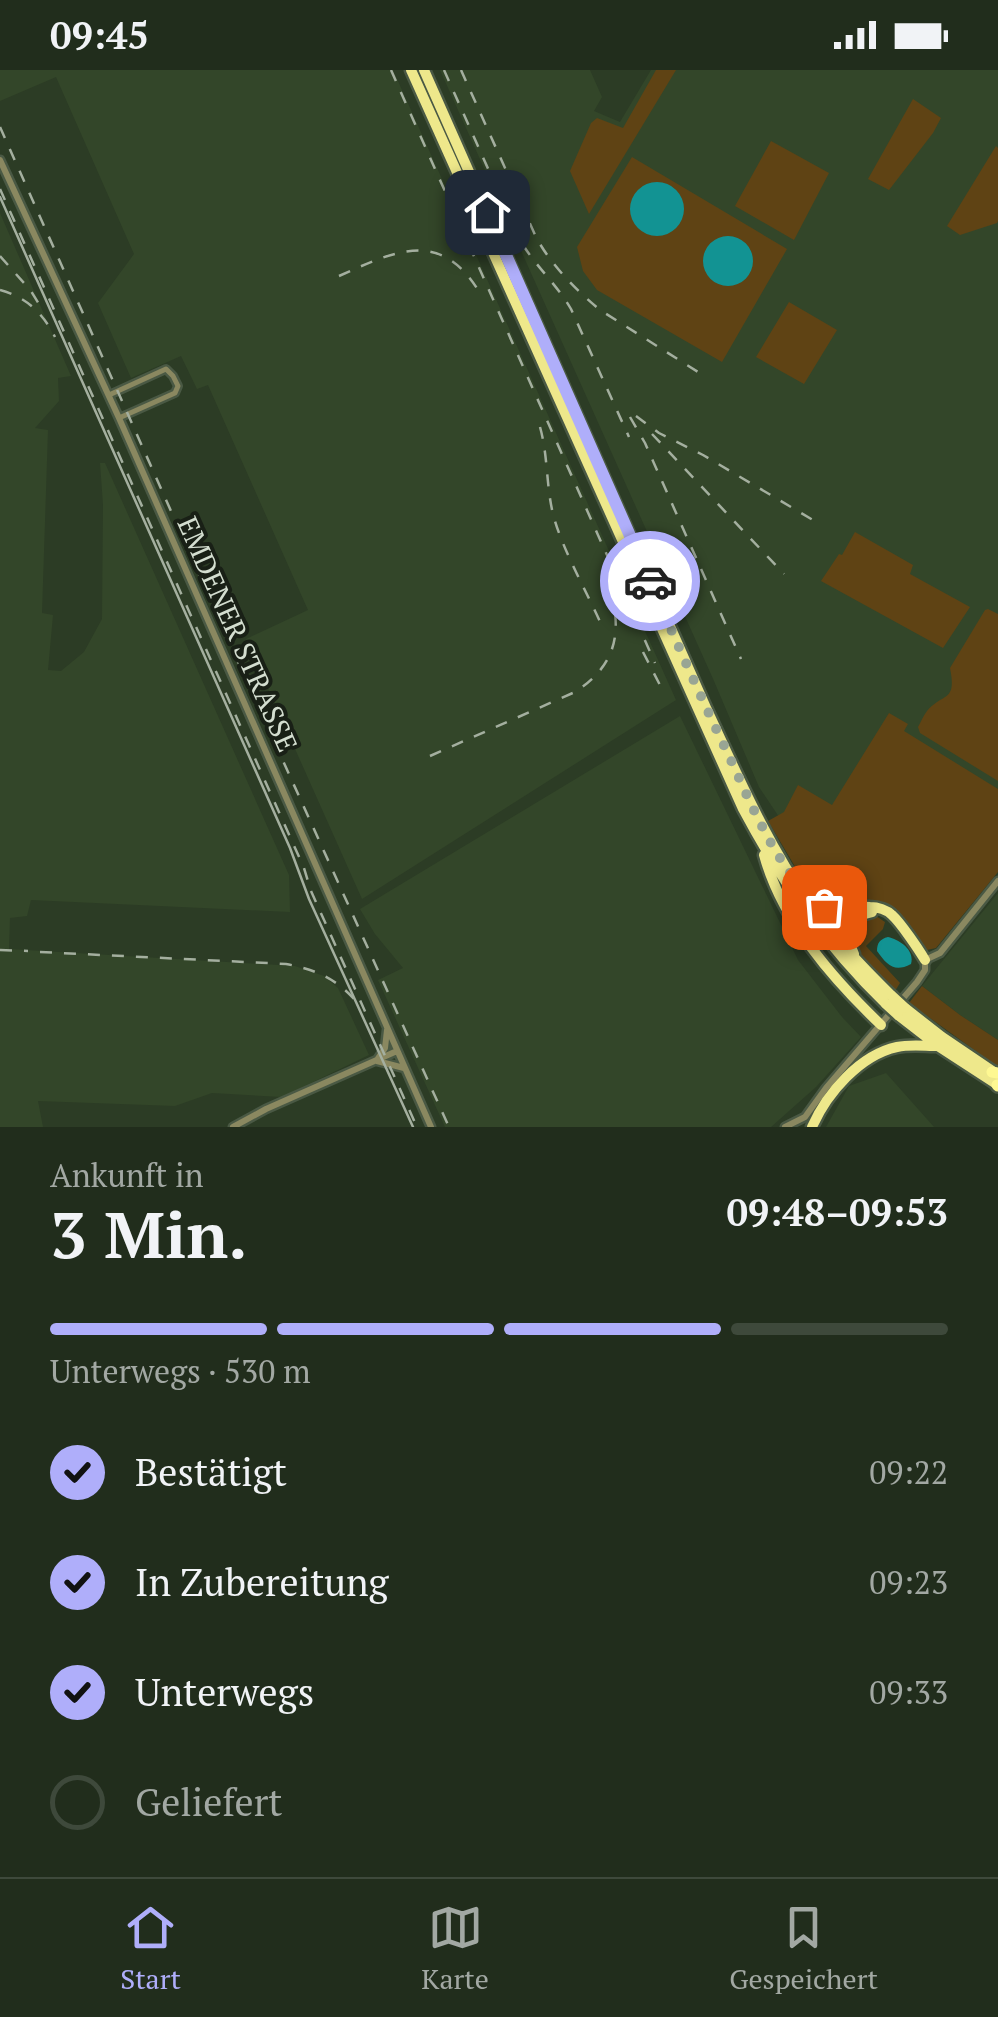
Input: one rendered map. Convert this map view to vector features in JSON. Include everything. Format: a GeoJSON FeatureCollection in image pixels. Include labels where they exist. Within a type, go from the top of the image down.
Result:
{"type":"FeatureCollection","features":[{"type":"Feature","properties":{"kind":"highway"},"geometry":{"type":"LineString","coordinates":[[411,70],[699,714],[781,877],[821,934],[860,978],[938,1046],[998,1085]]}},
{"type":"Feature","properties":{"kind":"highway"},"geometry":{"type":"LineString","coordinates":[[424,70],[751,804],[807,900],[889,1000]]}},
{"type":"Feature","properties":{"kind":"highway"},"geometry":{"type":"LineString","coordinates":[[760,840],[770,875],[799,928],[852,997],[881,1025]]}},
{"type":"Feature","properties":{"kind":"highway"},"geometry":{"type":"LineString","coordinates":[[784,864],[812,899],[824,907],[838,910],[868,906],[892,915],[925,960]]}},
{"type":"Feature","properties":{"kind":"highway"},"geometry":{"type":"LineString","coordinates":[[858,963],[847,938],[855,918],[866,912],[880,912],[902,929]]}},
{"type":"Feature","properties":{"kind":"highway"},"geometry":{"type":"LineString","coordinates":[[902,1011],[996,1073]]}},
{"type":"Feature","properties":{"kind":"highway"},"geometry":{"type":"LineString","coordinates":[[808,1127],[837,1087],[874,1058],[900,1046],[938,1046]]}},
{"type":"Feature","properties":{"kind":"street","name":"EMDENER STRASSE"},"geometry":{"type":"LineString","coordinates":[[0,160],[119,418],[431,1127]]}},
{"type":"Feature","properties":{"kind":"street"},"geometry":{"type":"LineString","coordinates":[[108,395],[166,370],[178,386],[175,392],[119,418]]}},
{"type":"Feature","properties":{"kind":"street"},"geometry":{"type":"LineString","coordinates":[[785,1127],[806,1117],[923,974],[925,960],[940,954],[998,881]]}},
{"type":"Feature","properties":{"kind":"street"},"geometry":{"type":"LineString","coordinates":[[376,1061],[386,1048],[387,1028]]}},
{"type":"Feature","properties":{"kind":"street"},"geometry":{"type":"LineString","coordinates":[[234,1127],[397,1051]]}},
{"type":"Feature","properties":{"kind":"street"},"geometry":{"type":"LineString","coordinates":[[376,1061],[405,1068]]}},
{"type":"Feature","properties":{"kind":"street"},"geometry":{"type":"LineString","coordinates":[[798,1122],[808,1127],[838,1076]]}},
{"type":"Feature","properties":{"kind":"shaded area"},"geometry":{"type":"Polygon","coordinates":[[[0,70],[393,70],[676,700],[362,899],[246,639],[308,610],[208,385],[197,389],[181,356],[131,378],[98,303],[134,254],[56,77],[0,101],[0,70]]]}},
{"type":"Feature","properties":{"kind":"shaded area"},"geometry":{"type":"Polygon","coordinates":[[[440,70],[590,70],[602,97],[594,111],[620,122],[651,70],[998,70],[998,858],[824,884],[759,787],[440,70]]]}},
{"type":"Feature","properties":{"kind":"shaded area"},"geometry":{"type":"Polygon","coordinates":[[[656,70],[676,70],[589,214],[570,171],[591,123],[597,118],[623,128],[656,70]]]}},
{"type":"Feature","properties":{"kind":"shaded area"},"geometry":{"type":"Polygon","coordinates":[[[913,99],[941,118],[889,190],[868,179],[913,99]]]}},
{"type":"Feature","properties":{"kind":"shaded area"},"geometry":{"type":"Polygon","coordinates":[[[771,141],[829,173],[794,240],[735,206],[771,141]]]}},
{"type":"Feature","properties":{"kind":"shaded area"},"geometry":{"type":"Polygon","coordinates":[[[996,146],[998,221],[960,235],[947,226],[996,146]]]}},
{"type":"Feature","properties":{"kind":"shaded area"},"geometry":{"type":"Polygon","coordinates":[[[632,157],[787,249],[722,362],[597,290],[583,271],[577,247],[632,157]]]}},
{"type":"Feature","properties":{"kind":"shaded area"},"geometry":{"type":"Polygon","coordinates":[[[0,213],[71,376],[58,378],[59,401],[35,428],[48,430],[42,613],[53,615],[48,670],[61,671],[84,652],[102,619],[100,463],[105,463],[289,875],[290,912],[31,900],[27,916],[10,918],[9,949],[295,966],[324,976],[338,988],[369,1055],[282,1097],[212,1093],[175,1106],[38,1101],[43,1127],[0,1127],[0,213]]]}},
{"type":"Feature","properties":{"kind":"shaded area"},"geometry":{"type":"Polygon","coordinates":[[[789,302],[837,330],[804,384],[756,357],[789,302]]]}},
{"type":"Feature","properties":{"kind":"shaded area"},"geometry":{"type":"Polygon","coordinates":[[[855,532],[913,565],[910,574],[970,607],[943,648],[821,581],[855,532]]]}},
{"type":"Feature","properties":{"kind":"shaded area"},"geometry":{"type":"Polygon","coordinates":[[[988,609],[998,614],[998,781],[920,733],[918,727],[927,711],[950,692],[950,668],[988,609]]]}},
{"type":"Feature","properties":{"kind":"shaded area"},"geometry":{"type":"Polygon","coordinates":[[[889,713],[908,724],[904,731],[998,789],[998,872],[936,948],[927,950],[899,914],[879,902],[832,905],[817,898],[768,821],[784,812],[798,785],[832,805],[889,713]]]}},
{"type":"Feature","properties":{"kind":"shaded area"},"geometry":{"type":"Polygon","coordinates":[[[680,716],[798,960],[861,1037],[816,1087],[771,1127],[445,1127],[378,980],[403,968],[360,909],[680,716]]]}},
{"type":"Feature","properties":{"kind":"shaded area"},"geometry":{"type":"Polygon","coordinates":[[[998,893],[998,1040],[922,986],[998,893]]]}},
{"type":"Feature","properties":{"kind":"shaded area"},"geometry":{"type":"Polygon","coordinates":[[[876,916],[885,922],[883,929],[866,946],[900,983],[895,991],[856,946],[854,927],[865,917],[876,916]]]}},
{"type":"Feature","properties":{"kind":"shaded area"},"geometry":{"type":"Polygon","coordinates":[[[922,986],[998,1040],[998,1067],[909,1003],[922,986]]]}},
{"type":"Feature","properties":{"kind":"shaded area"},"geometry":{"type":"Polygon","coordinates":[[[886,1073],[934,1127],[826,1127],[849,1086],[886,1073]]]}},
{"type":"Feature","properties":{"kind":"water"},"geometry":{"type":"Polygon","coordinates":[[[657,182],[676,190],[684,209],[676,228],[657,236],[638,228],[630,209],[638,190],[657,182]]]}},
{"type":"Feature","properties":{"kind":"water"},"geometry":{"type":"Polygon","coordinates":[[[728,236],[746,243],[753,261],[746,279],[728,286],[710,279],[703,261],[710,243],[728,236]]]}},
{"type":"Feature","properties":{"kind":"water"},"geometry":{"type":"Polygon","coordinates":[[[888,937],[906,946],[911,964],[895,968],[884,960],[877,948],[888,937]]]}},
{"type":"Feature","properties":{"kind":"tram line"},"geometry":{"type":"LineString","coordinates":[[0,197],[413,1127]]}},
{"type":"Feature","properties":{"kind":"railway"},"geometry":{"type":"LineString","coordinates":[[391,70],[655,663]]}},
{"type":"Feature","properties":{"kind":"railway"},"geometry":{"type":"LineString","coordinates":[[444,70],[519,238],[571,309],[629,437]]}},
{"type":"Feature","properties":{"kind":"railway"},"geometry":{"type":"LineString","coordinates":[[461,70],[536,237],[557,267],[600,310],[706,377]]}},
{"type":"Feature","properties":{"kind":"railway"},"geometry":{"type":"LineString","coordinates":[[0,127],[449,1127]]}},
{"type":"Feature","properties":{"kind":"railway"},"geometry":{"type":"LineString","coordinates":[[0,189],[417,1127]]}},
{"type":"Feature","properties":{"kind":"railway"},"geometry":{"type":"LineString","coordinates":[[339,276],[398,253],[434,253],[466,274],[481,295]]}},
{"type":"Feature","properties":{"kind":"railway"},"geometry":{"type":"LineString","coordinates":[[0,256],[39,304]]}},
{"type":"Feature","properties":{"kind":"railway"},"geometry":{"type":"LineString","coordinates":[[0,290],[33,307],[55,337]]}},
{"type":"Feature","properties":{"kind":"railway"},"geometry":{"type":"LineString","coordinates":[[636,416],[659,433],[813,520]]}},
{"type":"Feature","properties":{"kind":"railway"},"geometry":{"type":"LineString","coordinates":[[630,417],[741,659]]}},
{"type":"Feature","properties":{"kind":"railway"},"geometry":{"type":"LineString","coordinates":[[540,427],[557,527],[601,624]]}},
{"type":"Feature","properties":{"kind":"railway"},"geometry":{"type":"LineString","coordinates":[[652,434],[784,574]]}},
{"type":"Feature","properties":{"kind":"railway"},"geometry":{"type":"LineString","coordinates":[[430,756],[575,692],[589,682],[613,646],[616,618],[609,586]]}},
{"type":"Feature","properties":{"kind":"railway"},"geometry":{"type":"LineString","coordinates":[[643,652],[663,691]]}},
{"type":"Feature","properties":{"kind":"railway"},"geometry":{"type":"LineString","coordinates":[[0,950],[28,951]]}},
{"type":"Feature","properties":{"kind":"railway"},"geometry":{"type":"LineString","coordinates":[[40,952],[286,964],[323,976],[354,999]]}},
{"type":"Feature","properties":{"kind":"way so far"},"geometry":{"type":"LineString","coordinates":[[650,581],[751,804],[784,864],[812,899],[824,907]]}},
{"type":"Feature","properties":{"kind":"route"},"geometry":{"type":"LineString","coordinates":[[487,212],[650,581]]}}]}
